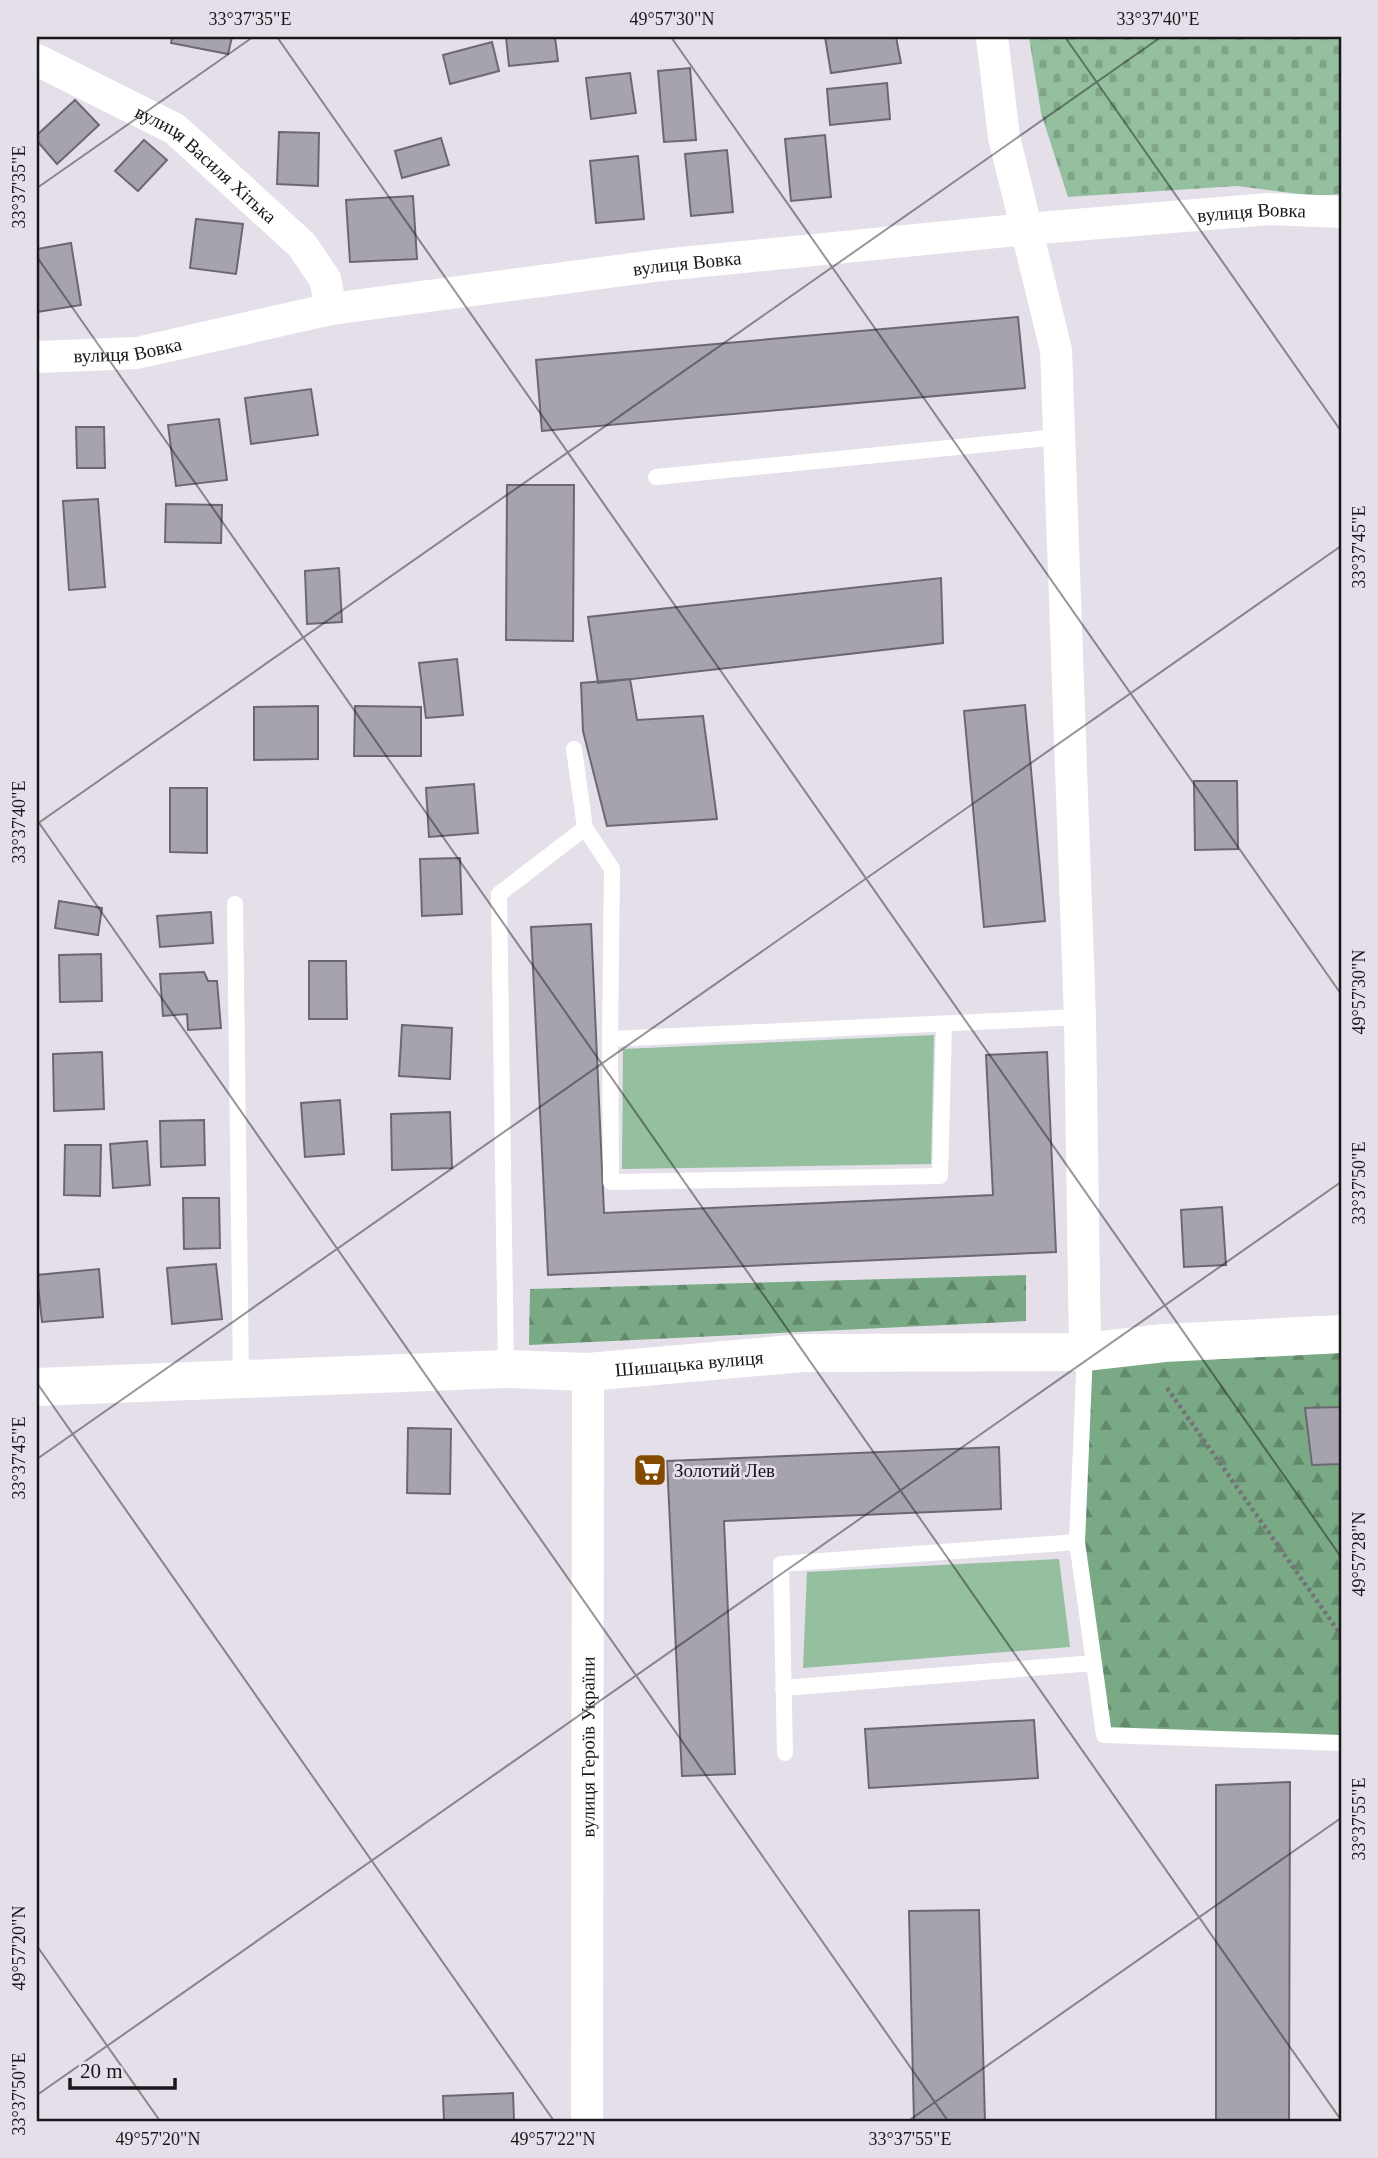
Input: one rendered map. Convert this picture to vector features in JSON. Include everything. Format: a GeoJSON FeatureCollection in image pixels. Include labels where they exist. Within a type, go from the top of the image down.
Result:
{"type":"FeatureCollection","features":[{"type":"Feature","properties":{"kind":"street"},"geometry":{"type":"LineString","coordinates":[[992,37],[1004,136],[1056,350],[1080,1017],[1085,1352]]}},
{"type":"Feature","properties":{"kind":"street","name":"вулиця Василя Хітька"},"geometry":{"type":"LineString","coordinates":[[37,60],[175,129],[302,245],[325,279],[331,309]]}},
{"type":"Feature","properties":{"kind":"street","name":"вулиця Вовка"},"geometry":{"type":"LineString","coordinates":[[37,357],[137,353],[331,309],[662,265],[1027,229],[1269,209],[1341,212]]}},
{"type":"Feature","properties":{"kind":"street","name":"Шишацька вулиця"},"geometry":{"type":"LineString","coordinates":[[37,1387],[506,1369],[588,1372],[804,1353],[1085,1352],[1164,1343],[1341,1334]]}},
{"type":"Feature","properties":{"kind":"street","name":"вулиця Героїв України"},"geometry":{"type":"LineString","coordinates":[[587,2121],[588,1372]]}},
{"type":"Feature","properties":{"kind":"lane"},"geometry":{"type":"LineString","coordinates":[[656,477],[1058,437]]}},
{"type":"Feature","properties":{"kind":"lane"},"geometry":{"type":"LineString","coordinates":[[574,749],[585,828],[612,869],[611,1182],[940,1176],[944,1024]]}},
{"type":"Feature","properties":{"kind":"lane"},"geometry":{"type":"LineString","coordinates":[[506,1369],[499,894],[585,828]]}},
{"type":"Feature","properties":{"kind":"lane"},"geometry":{"type":"LineString","coordinates":[[235,904],[241,1379]]}},
{"type":"Feature","properties":{"kind":"lane"},"geometry":{"type":"LineString","coordinates":[[610,1039],[1080,1017]]}},
{"type":"Feature","properties":{"kind":"lane"},"geometry":{"type":"LineString","coordinates":[[1085,1352],[1077,1542],[1104,1735],[1341,1743]]}},
{"type":"Feature","properties":{"kind":"lane"},"geometry":{"type":"LineString","coordinates":[[785,1753],[780,1564],[1077,1542]]}},
{"type":"Feature","properties":{"kind":"lane"},"geometry":{"type":"LineString","coordinates":[[783,1688],[1094,1663]]}},
{"type":"Feature","properties":{"kind":"path"},"geometry":{"type":"LineString","coordinates":[[1167,1388],[1341,1635]]}},
{"type":"Feature","properties":{"kind":"green space"},"geometry":{"type":"Polygon","coordinates":[[[1029,37],[1341,37],[1341,194],[1315,196],[1237,186],[1068,197],[1041,113],[1029,37]]]}},
{"type":"Feature","properties":{"kind":"green space"},"geometry":{"type":"Polygon","coordinates":[[[934,1035],[931,1164],[622,1169],[623,1049],[934,1035]]]}},
{"type":"Feature","properties":{"kind":"green space"},"geometry":{"type":"Polygon","coordinates":[[[1026,1275],[1026,1321],[529,1345],[530,1289],[1026,1275]]]}},
{"type":"Feature","properties":{"kind":"green space"},"geometry":{"type":"Polygon","coordinates":[[[1341,1335],[1341,1742],[1104,1735],[1077,1542],[1085,1352],[1341,1335]]]}},
{"type":"Feature","properties":{"kind":"green space"},"geometry":{"type":"Polygon","coordinates":[[[1059,1559],[1070,1647],[803,1668],[807,1572],[1059,1559]]]}},
{"type":"Feature","properties":{"kind":"building"},"geometry":{"type":"Polygon","coordinates":[[[172,37],[232,37],[228,54],[171,43],[172,37]]]}},
{"type":"Feature","properties":{"kind":"building"},"geometry":{"type":"Polygon","coordinates":[[[506,37],[555,37],[558,61],[509,66],[506,37]]]}},
{"type":"Feature","properties":{"kind":"building"},"geometry":{"type":"Polygon","coordinates":[[[825,37],[896,37],[901,63],[831,73],[825,37]]]}},
{"type":"Feature","properties":{"kind":"building"},"geometry":{"type":"Polygon","coordinates":[[[492,42],[499,71],[450,84],[443,55],[492,42]]]}},
{"type":"Feature","properties":{"kind":"building"},"geometry":{"type":"Polygon","coordinates":[[[690,68],[696,140],[664,142],[658,71],[690,68]]]}},
{"type":"Feature","properties":{"kind":"building"},"geometry":{"type":"Polygon","coordinates":[[[630,73],[636,113],[591,119],[586,78],[630,73]]]}},
{"type":"Feature","properties":{"kind":"building"},"geometry":{"type":"Polygon","coordinates":[[[887,83],[890,119],[830,125],[827,89],[887,83]]]}},
{"type":"Feature","properties":{"kind":"building"},"geometry":{"type":"Polygon","coordinates":[[[75,100],[99,125],[57,164],[37,141],[37,135],[75,100]]]}},
{"type":"Feature","properties":{"kind":"building"},"geometry":{"type":"Polygon","coordinates":[[[279,132],[319,133],[318,186],[277,184],[279,132]]]}},
{"type":"Feature","properties":{"kind":"building"},"geometry":{"type":"Polygon","coordinates":[[[825,135],[831,197],[791,201],[785,139],[825,135]]]}},
{"type":"Feature","properties":{"kind":"building"},"geometry":{"type":"Polygon","coordinates":[[[441,138],[449,165],[402,178],[395,151],[441,138]]]}},
{"type":"Feature","properties":{"kind":"building"},"geometry":{"type":"Polygon","coordinates":[[[144,140],[167,160],[138,191],[115,171],[144,140]]]}},
{"type":"Feature","properties":{"kind":"building"},"geometry":{"type":"Polygon","coordinates":[[[727,150],[733,212],[691,216],[685,154],[727,150]]]}},
{"type":"Feature","properties":{"kind":"building"},"geometry":{"type":"Polygon","coordinates":[[[638,156],[644,219],[596,223],[590,161],[638,156]]]}},
{"type":"Feature","properties":{"kind":"building"},"geometry":{"type":"Polygon","coordinates":[[[413,196],[417,259],[350,262],[346,200],[413,196]]]}},
{"type":"Feature","properties":{"kind":"building"},"geometry":{"type":"Polygon","coordinates":[[[196,219],[243,224],[236,274],[190,268],[196,219]]]}},
{"type":"Feature","properties":{"kind":"building"},"geometry":{"type":"Polygon","coordinates":[[[71,243],[81,305],[37,312],[37,249],[71,243]]]}},
{"type":"Feature","properties":{"kind":"building"},"geometry":{"type":"Polygon","coordinates":[[[1018,317],[1025,388],[542,431],[536,360],[1018,317]]]}},
{"type":"Feature","properties":{"kind":"building"},"geometry":{"type":"Polygon","coordinates":[[[311,389],[318,435],[251,444],[245,398],[311,389]]]}},
{"type":"Feature","properties":{"kind":"building"},"geometry":{"type":"Polygon","coordinates":[[[219,419],[227,480],[176,486],[168,425],[219,419]]]}},
{"type":"Feature","properties":{"kind":"building"},"geometry":{"type":"Polygon","coordinates":[[[76,427],[104,427],[105,468],[77,468],[76,427]]]}},
{"type":"Feature","properties":{"kind":"building"},"geometry":{"type":"Polygon","coordinates":[[[507,485],[574,485],[573,641],[506,640],[507,485]]]}},
{"type":"Feature","properties":{"kind":"building"},"geometry":{"type":"Polygon","coordinates":[[[98,499],[105,587],[69,590],[63,501],[98,499]]]}},
{"type":"Feature","properties":{"kind":"building"},"geometry":{"type":"Polygon","coordinates":[[[166,504],[222,505],[221,543],[165,542],[166,504]]]}},
{"type":"Feature","properties":{"kind":"building"},"geometry":{"type":"Polygon","coordinates":[[[339,568],[342,622],[307,624],[305,571],[339,568]]]}},
{"type":"Feature","properties":{"kind":"building"},"geometry":{"type":"Polygon","coordinates":[[[941,578],[943,643],[598,683],[588,617],[941,578]]]}},
{"type":"Feature","properties":{"kind":"building"},"geometry":{"type":"Polygon","coordinates":[[[457,659],[463,715],[426,718],[419,663],[457,659]]]}},
{"type":"Feature","properties":{"kind":"building"},"geometry":{"type":"Polygon","coordinates":[[[630,679],[637,720],[703,716],[717,819],[607,826],[583,731],[581,683],[630,679]]]}},
{"type":"Feature","properties":{"kind":"building"},"geometry":{"type":"Polygon","coordinates":[[[1025,705],[1045,921],[984,927],[964,711],[1025,705]]]}},
{"type":"Feature","properties":{"kind":"building"},"geometry":{"type":"Polygon","coordinates":[[[318,706],[318,759],[254,760],[254,707],[318,706]]]}},
{"type":"Feature","properties":{"kind":"building"},"geometry":{"type":"Polygon","coordinates":[[[355,706],[421,707],[421,756],[354,756],[355,706]]]}},
{"type":"Feature","properties":{"kind":"building"},"geometry":{"type":"Polygon","coordinates":[[[1194,781],[1237,781],[1238,849],[1195,850],[1194,781]]]}},
{"type":"Feature","properties":{"kind":"building"},"geometry":{"type":"Polygon","coordinates":[[[474,784],[478,833],[429,837],[426,788],[474,784]]]}},
{"type":"Feature","properties":{"kind":"building"},"geometry":{"type":"Polygon","coordinates":[[[170,788],[207,788],[207,853],[170,852],[170,788]]]}},
{"type":"Feature","properties":{"kind":"building"},"geometry":{"type":"Polygon","coordinates":[[[460,858],[462,914],[422,916],[420,859],[460,858]]]}},
{"type":"Feature","properties":{"kind":"building"},"geometry":{"type":"Polygon","coordinates":[[[59,901],[102,908],[98,935],[55,928],[59,901]]]}},
{"type":"Feature","properties":{"kind":"building"},"geometry":{"type":"Polygon","coordinates":[[[211,912],[213,943],[160,947],[157,916],[211,912]]]}},
{"type":"Feature","properties":{"kind":"building"},"geometry":{"type":"Polygon","coordinates":[[[591,924],[604,1213],[993,1195],[986,1055],[1047,1052],[1056,1252],[548,1275],[531,927],[591,924]]]}},
{"type":"Feature","properties":{"kind":"building"},"geometry":{"type":"Polygon","coordinates":[[[101,954],[102,1001],[60,1002],[59,955],[101,954]]]}},
{"type":"Feature","properties":{"kind":"building"},"geometry":{"type":"Polygon","coordinates":[[[309,961],[346,961],[347,1019],[309,1019],[309,961]]]}},
{"type":"Feature","properties":{"kind":"building"},"geometry":{"type":"Polygon","coordinates":[[[204,972],[208,981],[217,981],[221,1028],[188,1030],[187,1014],[163,1016],[160,974],[204,972]]]}},
{"type":"Feature","properties":{"kind":"building"},"geometry":{"type":"Polygon","coordinates":[[[402,1025],[452,1028],[450,1079],[399,1076],[402,1025]]]}},
{"type":"Feature","properties":{"kind":"building"},"geometry":{"type":"Polygon","coordinates":[[[102,1052],[104,1109],[54,1111],[53,1054],[102,1052]]]}},
{"type":"Feature","properties":{"kind":"building"},"geometry":{"type":"Polygon","coordinates":[[[340,1100],[344,1154],[305,1157],[301,1103],[340,1100]]]}},
{"type":"Feature","properties":{"kind":"building"},"geometry":{"type":"Polygon","coordinates":[[[450,1112],[452,1168],[392,1170],[391,1114],[450,1112]]]}},
{"type":"Feature","properties":{"kind":"building"},"geometry":{"type":"Polygon","coordinates":[[[204,1120],[205,1165],[161,1167],[160,1121],[204,1120]]]}},
{"type":"Feature","properties":{"kind":"building"},"geometry":{"type":"Polygon","coordinates":[[[147,1141],[150,1185],[113,1188],[110,1144],[147,1141]]]}},
{"type":"Feature","properties":{"kind":"building"},"geometry":{"type":"Polygon","coordinates":[[[65,1145],[101,1145],[100,1196],[64,1195],[65,1145]]]}},
{"type":"Feature","properties":{"kind":"building"},"geometry":{"type":"Polygon","coordinates":[[[183,1198],[219,1198],[220,1248],[184,1249],[183,1198]]]}},
{"type":"Feature","properties":{"kind":"building"},"geometry":{"type":"Polygon","coordinates":[[[1222,1207],[1226,1265],[1184,1267],[1181,1210],[1222,1207]]]}},
{"type":"Feature","properties":{"kind":"building"},"geometry":{"type":"Polygon","coordinates":[[[216,1264],[222,1319],[172,1324],[167,1268],[216,1264]]]}},
{"type":"Feature","properties":{"kind":"building"},"geometry":{"type":"Polygon","coordinates":[[[99,1269],[103,1317],[42,1322],[37,1275],[99,1269]]]}},
{"type":"Feature","properties":{"kind":"building"},"geometry":{"type":"Polygon","coordinates":[[[1341,1407],[1341,1464],[1312,1465],[1305,1408],[1341,1407]]]}},
{"type":"Feature","properties":{"kind":"building"},"geometry":{"type":"Polygon","coordinates":[[[408,1428],[451,1429],[450,1494],[407,1493],[408,1428]]]}},
{"type":"Feature","properties":{"kind":"building"},"geometry":{"type":"Polygon","coordinates":[[[999,1447],[1001,1509],[724,1521],[735,1774],[682,1776],[667,1461],[999,1447]]]}},
{"type":"Feature","properties":{"kind":"building"},"geometry":{"type":"Polygon","coordinates":[[[1034,1720],[1038,1778],[869,1788],[865,1729],[1034,1720]]]}},
{"type":"Feature","properties":{"kind":"building"},"geometry":{"type":"Polygon","coordinates":[[[1290,1782],[1289,2121],[1216,2121],[1216,1785],[1290,1782]]]}},
{"type":"Feature","properties":{"kind":"building"},"geometry":{"type":"Polygon","coordinates":[[[979,1910],[985,2121],[914,2121],[909,1911],[979,1910]]]}},
{"type":"Feature","properties":{"kind":"building"},"geometry":{"type":"Polygon","coordinates":[[[513,2093],[514,2121],[444,2121],[443,2096],[513,2093]]]}},
{"type":"Feature","properties":{"kind":"place","name":"Золотий Лев"},"geometry":{"type":"Point","coordinates":[650,1470]}}]}
